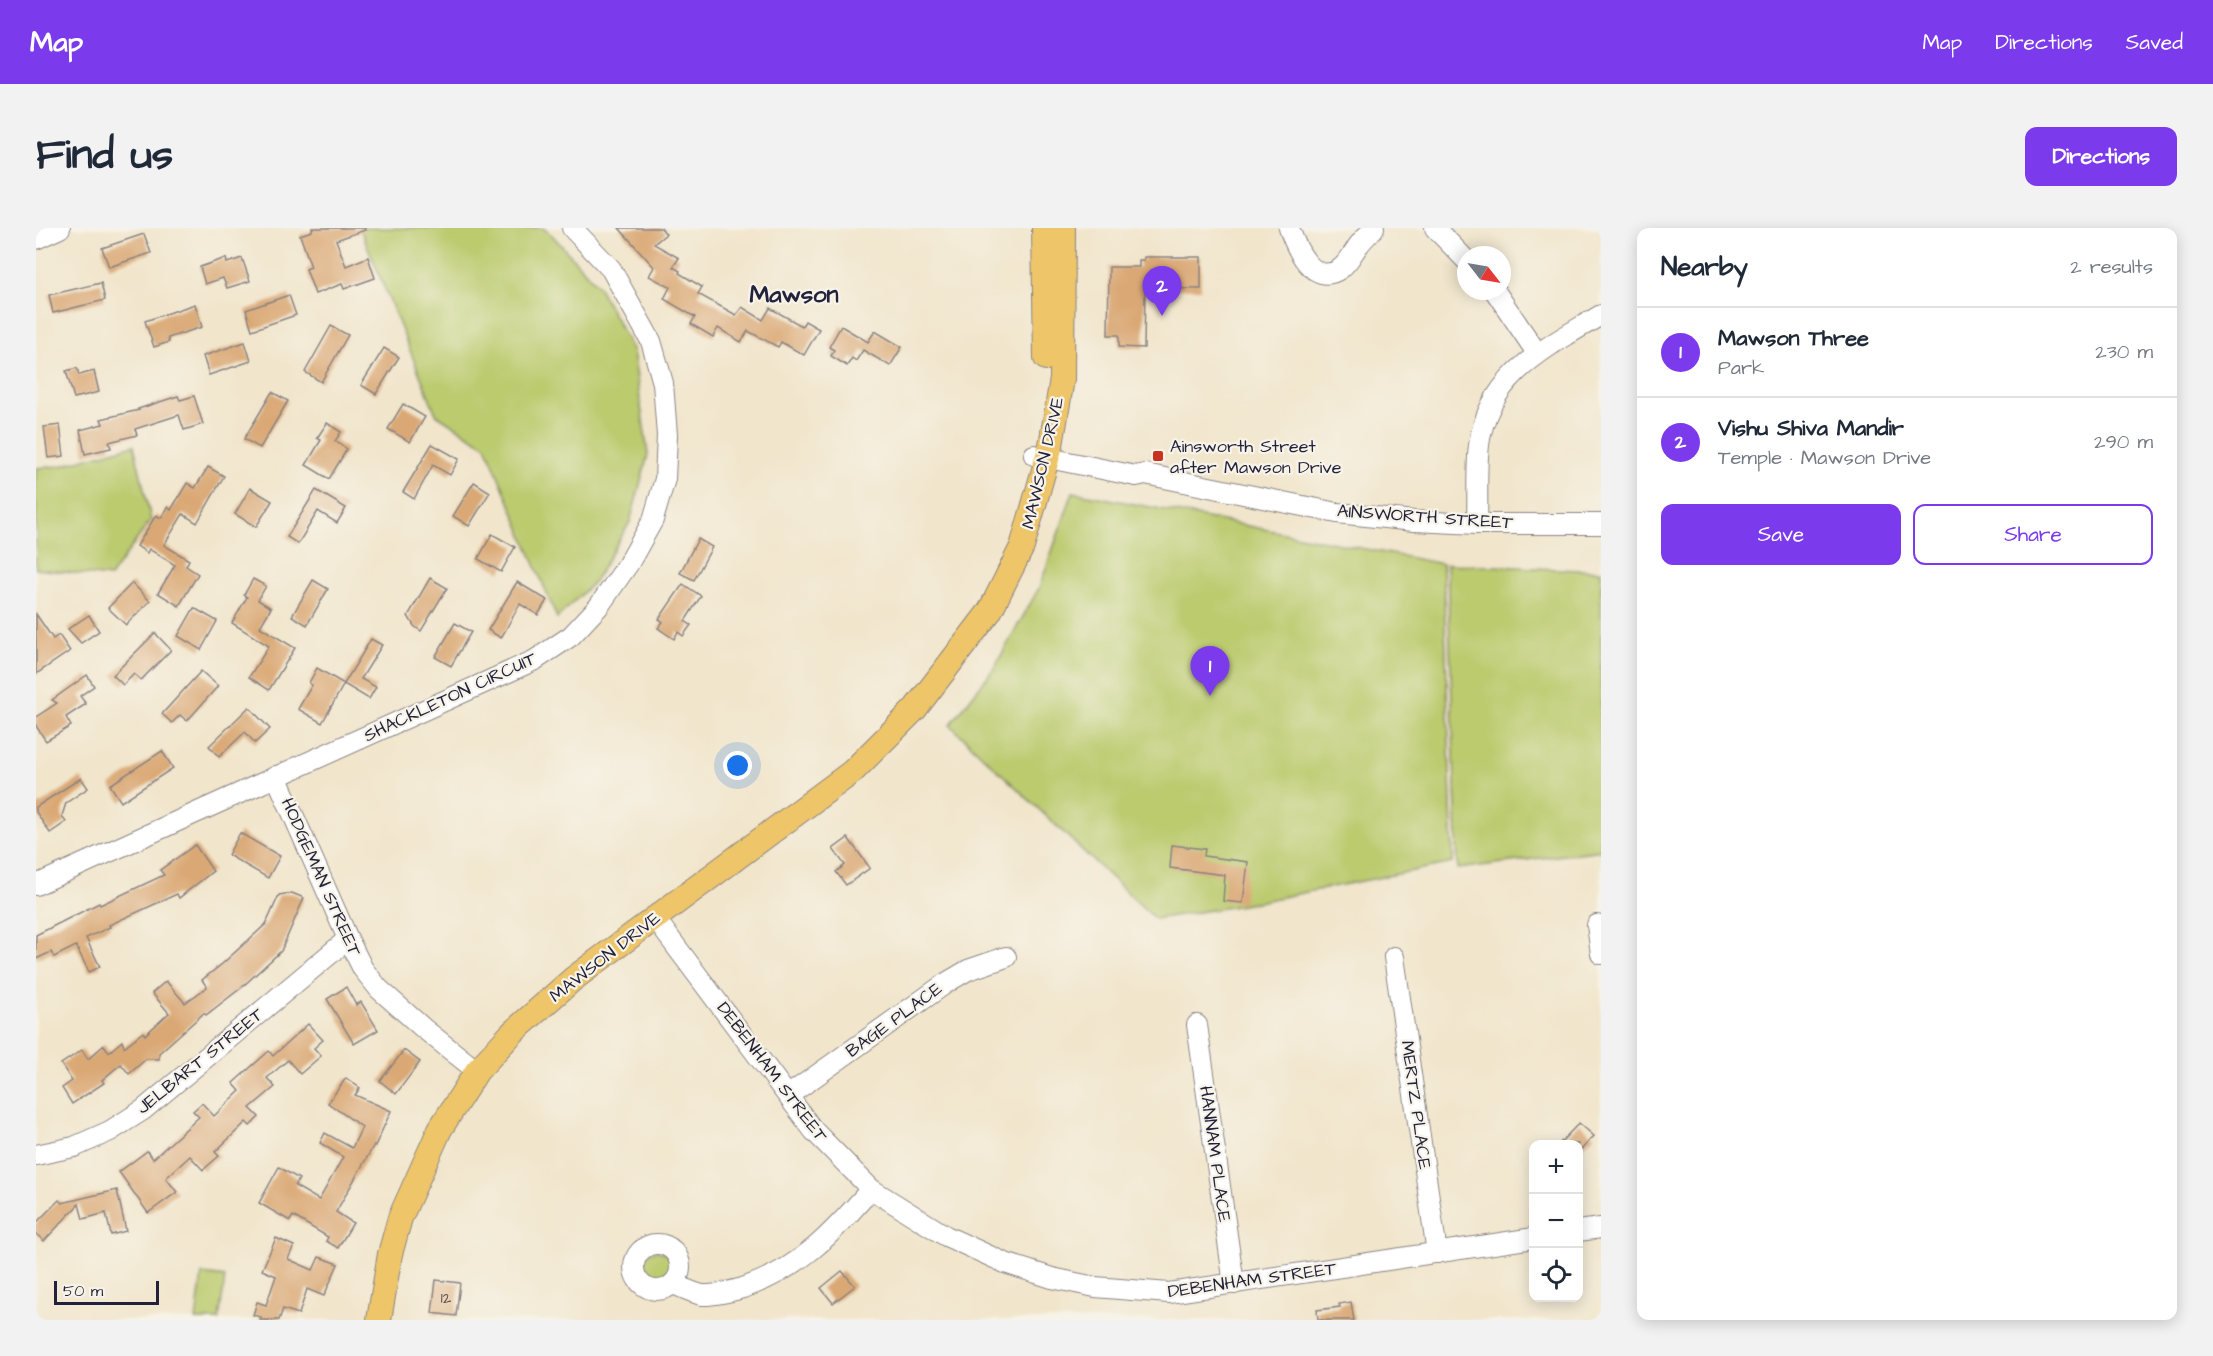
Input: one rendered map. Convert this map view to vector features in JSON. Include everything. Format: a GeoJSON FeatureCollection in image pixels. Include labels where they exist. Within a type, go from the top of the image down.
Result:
{"type":"FeatureCollection","features":[{"type":"Feature","properties":{"kind":"main road","name":"MAWSON DRIVE"},"geometry":{"type":"LineString","coordinates":[[379,1320],[390,1254],[404,1210],[440,1129],[477,1071],[512,1032],[573,979],[852,772],[915,709],[990,611],[1009,575],[1029,527],[1042,450],[1047,374],[1044,228]]}},
{"type":"Feature","properties":{"kind":"main road","name":"MAWSON DRIVE"},"geometry":{"type":"LineString","coordinates":[[1042,450],[1062,379],[1063,228]]}},
{"type":"Feature","properties":{"kind":"street"},"geometry":{"type":"LineString","coordinates":[[36,239],[60,228]]}},
{"type":"Feature","properties":{"kind":"street","name":"SHACKLETON CIRCUIT"},"geometry":{"type":"LineString","coordinates":[[36,885],[535,660],[571,636],[599,606],[629,563],[653,519],[665,479],[668,435],[663,383],[651,341],[610,269],[572,228]]}},
{"type":"Feature","properties":{"kind":"street"},"geometry":{"type":"LineString","coordinates":[[1289,228],[1300,256],[1309,266],[1321,272],[1332,273],[1342,267],[1374,228]]}},
{"type":"Feature","properties":{"kind":"street"},"geometry":{"type":"LineString","coordinates":[[1435,228],[1457,251]]}},
{"type":"Feature","properties":{"kind":"street"},"geometry":{"type":"LineString","coordinates":[[1501,300],[1537,353]]}},
{"type":"Feature","properties":{"kind":"street"},"geometry":{"type":"LineString","coordinates":[[1477,524],[1479,444],[1485,420],[1496,397],[1512,375],[1537,353],[1601,315]]}},
{"type":"Feature","properties":{"kind":"street","name":"AINSWORTH STREET"},"geometry":{"type":"LineString","coordinates":[[1042,450],[1139,467],[1145,474],[1337,513],[1477,524],[1601,524]]}},
{"type":"Feature","properties":{"kind":"street","name":"HODGEMAN STREET"},"geometry":{"type":"LineString","coordinates":[[276,776],[363,969],[379,988],[423,1028],[477,1071]]}},
{"type":"Feature","properties":{"kind":"street","name":"DEBENHAM STREET"},"geometry":{"type":"LineString","coordinates":[[654,917],[814,1131],[871,1189],[946,1236],[1005,1263],[1052,1278],[1095,1287],[1169,1293],[1529,1239]]}},
{"type":"Feature","properties":{"kind":"street"},"geometry":{"type":"LineString","coordinates":[[1597,925],[1601,954]]}},
{"type":"Feature","properties":{"kind":"street","name":"JELBART STREET"},"geometry":{"type":"LineString","coordinates":[[36,1155],[74,1147],[110,1131],[143,1110],[348,939]]}},
{"type":"Feature","properties":{"kind":"street","name":"BAGE PLACE"},"geometry":{"type":"LineString","coordinates":[[789,1095],[946,983],[968,970],[1006,957]]}},
{"type":"Feature","properties":{"kind":"street","name":"MERTZ PLACE"},"geometry":{"type":"LineString","coordinates":[[1394,957],[1437,1253]]}},
{"type":"Feature","properties":{"kind":"street","name":"HANNAM PLACE"},"geometry":{"type":"LineString","coordinates":[[1197,1025],[1234,1284]]}},
{"type":"Feature","properties":{"kind":"street"},"geometry":{"type":"LineString","coordinates":[[672,1284],[703,1295],[733,1291],[767,1280],[803,1258],[833,1233],[871,1189]]}},
{"type":"Feature","properties":{"kind":"street"},"geometry":{"type":"LineString","coordinates":[[1583,1231],[1601,1228]]}},
{"type":"Feature","properties":{"kind":"green space"},"geometry":{"type":"Polygon","coordinates":[[[360,228],[543,228],[598,286],[633,351],[648,455],[630,522],[594,582],[557,618],[486,446],[436,414],[360,228]]]}},
{"type":"Feature","properties":{"kind":"green space"},"geometry":{"type":"Polygon","coordinates":[[[134,445],[151,520],[110,577],[36,569],[36,468],[60,466],[134,445]]]}},
{"type":"Feature","properties":{"kind":"green space"},"geometry":{"type":"Polygon","coordinates":[[[1073,492],[1443,564],[1453,863],[1242,905],[1155,919],[950,725],[994,668],[1039,588],[1073,492]]]}},
{"type":"Feature","properties":{"kind":"green space"},"geometry":{"type":"Polygon","coordinates":[[[1447,564],[1601,571],[1601,850],[1458,869],[1447,564]]]}},
{"type":"Feature","properties":{"kind":"green space"},"geometry":{"type":"Polygon","coordinates":[[[657,1251],[668,1256],[673,1267],[668,1278],[657,1283],[646,1278],[641,1267],[646,1256],[657,1251]]]}},
{"type":"Feature","properties":{"kind":"green space"},"geometry":{"type":"Polygon","coordinates":[[[202,1274],[225,1277],[219,1320],[196,1320],[202,1274]]]}},
{"type":"Feature","properties":{"kind":"building"},"geometry":{"type":"Polygon","coordinates":[[[312,228],[365,228],[365,230],[336,240],[346,266],[368,257],[375,278],[344,289],[342,284],[315,294],[306,269],[311,267],[300,235],[312,231],[312,228]]]}},
{"type":"Feature","properties":{"kind":"building"},"geometry":{"type":"Polygon","coordinates":[[[619,228],[661,228],[666,234],[654,244],[679,258],[673,267],[702,287],[698,294],[736,315],[742,307],[763,320],[770,308],[802,326],[805,321],[819,329],[804,355],[781,342],[778,347],[748,331],[741,342],[718,328],[713,337],[691,324],[695,317],[664,299],[670,287],[649,276],[654,267],[619,228]]]}},
{"type":"Feature","properties":{"kind":"building"},"geometry":{"type":"Polygon","coordinates":[[[144,234],[151,253],[109,267],[102,248],[144,234]]]}},
{"type":"Feature","properties":{"kind":"building"},"geometry":{"type":"Polygon","coordinates":[[[1144,257],[1201,257],[1201,289],[1145,288],[1144,348],[1119,347],[1119,335],[1108,335],[1109,267],[1139,267],[1139,260],[1144,260],[1144,257]]]}},
{"type":"Feature","properties":{"kind":"building"},"geometry":{"type":"Polygon","coordinates":[[[226,258],[227,263],[242,258],[250,281],[227,288],[223,278],[205,284],[200,267],[226,258]]]}},
{"type":"Feature","properties":{"kind":"building"},"geometry":{"type":"Polygon","coordinates":[[[101,283],[105,300],[53,313],[49,295],[101,283]]]}},
{"type":"Feature","properties":{"kind":"building"},"geometry":{"type":"Polygon","coordinates":[[[289,295],[296,315],[252,330],[246,310],[289,295]]]}},
{"type":"Feature","properties":{"kind":"building"},"geometry":{"type":"Polygon","coordinates":[[[195,304],[202,327],[168,338],[169,342],[154,347],[145,321],[195,304]]]}},
{"type":"Feature","properties":{"kind":"building"},"geometry":{"type":"Polygon","coordinates":[[[331,326],[348,335],[321,382],[305,372],[331,326]]]}},
{"type":"Feature","properties":{"kind":"building"},"geometry":{"type":"Polygon","coordinates":[[[841,326],[868,342],[875,331],[902,347],[890,366],[863,350],[856,361],[852,358],[847,366],[831,356],[834,350],[829,347],[841,326]]]}},
{"type":"Feature","properties":{"kind":"building"},"geometry":{"type":"Polygon","coordinates":[[[245,342],[251,361],[209,375],[203,356],[245,342]]]}},
{"type":"Feature","properties":{"kind":"building"},"geometry":{"type":"Polygon","coordinates":[[[384,348],[399,357],[376,394],[361,385],[384,348]]]}},
{"type":"Feature","properties":{"kind":"building"},"geometry":{"type":"Polygon","coordinates":[[[77,368],[79,375],[94,371],[99,392],[74,398],[66,371],[77,368]]]}},
{"type":"Feature","properties":{"kind":"building"},"geometry":{"type":"Polygon","coordinates":[[[272,392],[288,401],[260,448],[244,439],[272,392]]]}},
{"type":"Feature","properties":{"kind":"building"},"geometry":{"type":"Polygon","coordinates":[[[178,396],[180,400],[194,396],[203,424],[184,430],[179,415],[135,429],[137,435],[109,442],[111,448],[85,454],[80,430],[103,424],[101,419],[139,410],[178,396]]]}},
{"type":"Feature","properties":{"kind":"building"},"geometry":{"type":"Polygon","coordinates":[[[403,404],[425,417],[410,442],[388,429],[403,404]]]}},
{"type":"Feature","properties":{"kind":"building"},"geometry":{"type":"Polygon","coordinates":[[[327,423],[341,432],[335,441],[347,449],[329,479],[306,465],[321,440],[317,438],[327,423]]]}},
{"type":"Feature","properties":{"kind":"building"},"geometry":{"type":"Polygon","coordinates":[[[60,425],[64,456],[48,458],[44,427],[60,425]]]}},
{"type":"Feature","properties":{"kind":"building"},"geometry":{"type":"Polygon","coordinates":[[[432,444],[459,459],[450,475],[433,465],[414,499],[403,492],[432,444]]]}},
{"type":"Feature","properties":{"kind":"building"},"geometry":{"type":"Polygon","coordinates":[[[208,467],[224,476],[197,523],[183,514],[164,545],[189,560],[186,566],[198,574],[179,606],[158,593],[175,565],[149,549],[147,553],[137,546],[156,515],[161,518],[168,507],[171,510],[187,483],[195,488],[208,467]]]}},
{"type":"Feature","properties":{"kind":"building"},"geometry":{"type":"Polygon","coordinates":[[[474,482],[490,492],[469,526],[453,516],[474,482]]]}},
{"type":"Feature","properties":{"kind":"building"},"geometry":{"type":"Polygon","coordinates":[[[250,488],[272,501],[256,527],[235,514],[250,488]]]}},
{"type":"Feature","properties":{"kind":"building"},"geometry":{"type":"Polygon","coordinates":[[[316,490],[346,508],[337,523],[318,511],[298,544],[287,537],[316,490]]]}},
{"type":"Feature","properties":{"kind":"building"},"geometry":{"type":"Polygon","coordinates":[[[492,534],[515,547],[501,572],[478,559],[492,534]]]}},
{"type":"Feature","properties":{"kind":"building"},"geometry":{"type":"Polygon","coordinates":[[[698,539],[712,547],[694,580],[680,573],[698,539]]]}},
{"type":"Feature","properties":{"kind":"building"},"geometry":{"type":"Polygon","coordinates":[[[430,578],[447,588],[421,631],[414,626],[408,616],[430,578]]]}},
{"type":"Feature","properties":{"kind":"building"},"geometry":{"type":"Polygon","coordinates":[[[253,579],[266,586],[258,600],[271,608],[260,627],[295,648],[269,690],[249,677],[269,646],[232,623],[247,597],[244,595],[253,579]]]}},
{"type":"Feature","properties":{"kind":"building"},"geometry":{"type":"Polygon","coordinates":[[[313,580],[328,589],[307,625],[292,616],[313,580]]]}},
{"type":"Feature","properties":{"kind":"building"},"geometry":{"type":"Polygon","coordinates":[[[517,582],[547,600],[538,615],[520,604],[501,638],[488,630],[517,582]]]}},
{"type":"Feature","properties":{"kind":"building"},"geometry":{"type":"Polygon","coordinates":[[[132,583],[150,601],[126,625],[108,608],[132,583]]]}},
{"type":"Feature","properties":{"kind":"building"},"geometry":{"type":"Polygon","coordinates":[[[683,584],[701,596],[685,621],[691,625],[683,636],[678,632],[674,639],[658,628],[663,622],[659,619],[683,584]]]}},
{"type":"Feature","properties":{"kind":"building"},"geometry":{"type":"Polygon","coordinates":[[[194,608],[217,621],[201,650],[178,636],[194,608]]]}},
{"type":"Feature","properties":{"kind":"building"},"geometry":{"type":"Polygon","coordinates":[[[36,614],[53,639],[59,635],[70,651],[36,674],[36,614]]]}},
{"type":"Feature","properties":{"kind":"building"},"geometry":{"type":"Polygon","coordinates":[[[89,615],[99,631],[81,643],[68,629],[89,615]]]}},
{"type":"Feature","properties":{"kind":"building"},"geometry":{"type":"Polygon","coordinates":[[[455,623],[471,632],[451,666],[435,657],[455,623]]]}},
{"type":"Feature","properties":{"kind":"building"},"geometry":{"type":"Polygon","coordinates":[[[155,633],[171,650],[141,680],[134,674],[123,685],[113,675],[155,633]]]}},
{"type":"Feature","properties":{"kind":"building"},"geometry":{"type":"Polygon","coordinates":[[[371,639],[382,645],[361,679],[376,687],[369,699],[344,684],[371,639]]]}},
{"type":"Feature","properties":{"kind":"building"},"geometry":{"type":"Polygon","coordinates":[[[317,668],[344,684],[322,723],[298,709],[312,685],[309,683],[317,668]]]}},
{"type":"Feature","properties":{"kind":"building"},"geometry":{"type":"Polygon","coordinates":[[[201,671],[218,686],[187,721],[180,715],[172,723],[162,714],[201,671]]]}},
{"type":"Feature","properties":{"kind":"building"},"geometry":{"type":"Polygon","coordinates":[[[87,675],[94,686],[80,696],[86,704],[66,717],[71,726],[46,741],[36,726],[36,717],[57,703],[52,700],[87,675]]]}},
{"type":"Feature","properties":{"kind":"building"},"geometry":{"type":"Polygon","coordinates":[[[249,707],[270,729],[255,743],[245,732],[219,757],[209,746],[249,707]]]}},
{"type":"Feature","properties":{"kind":"building"},"geometry":{"type":"Polygon","coordinates":[[[162,751],[173,768],[121,802],[110,785],[162,751]]]}},
{"type":"Feature","properties":{"kind":"building"},"geometry":{"type":"Polygon","coordinates":[[[81,778],[88,788],[66,803],[62,816],[66,822],[50,833],[36,812],[36,807],[81,778]]]}},
{"type":"Feature","properties":{"kind":"building"},"geometry":{"type":"Polygon","coordinates":[[[240,833],[280,856],[268,878],[228,855],[240,833]]]}},
{"type":"Feature","properties":{"kind":"building"},"geometry":{"type":"Polygon","coordinates":[[[848,838],[870,868],[846,885],[836,872],[845,865],[833,849],[848,838]]]}},
{"type":"Feature","properties":{"kind":"building"},"geometry":{"type":"Polygon","coordinates":[[[195,845],[213,871],[179,898],[177,894],[86,938],[100,967],[89,972],[76,946],[54,957],[51,952],[36,959],[36,935],[99,903],[100,905],[164,875],[160,870],[195,845]]]}},
{"type":"Feature","properties":{"kind":"building"},"geometry":{"type":"Polygon","coordinates":[[[1172,845],[1205,849],[1204,856],[1248,862],[1243,903],[1223,901],[1225,875],[1170,868],[1172,845]]]}},
{"type":"Feature","properties":{"kind":"building"},"geometry":{"type":"Polygon","coordinates":[[[292,893],[304,898],[281,951],[241,988],[206,1015],[204,1013],[159,1053],[159,1059],[146,1059],[129,1074],[121,1064],[102,1080],[104,1083],[72,1104],[62,1088],[72,1081],[61,1064],[82,1050],[88,1059],[104,1045],[109,1052],[122,1041],[124,1047],[143,1032],[145,1035],[169,1013],[152,993],[166,981],[185,1003],[207,987],[202,980],[266,924],[279,895],[292,893]]]}},
{"type":"Feature","properties":{"kind":"building"},"geometry":{"type":"Polygon","coordinates":[[[346,987],[356,1005],[361,1002],[378,1030],[354,1044],[327,999],[346,987]]]}},
{"type":"Feature","properties":{"kind":"building"},"geometry":{"type":"Polygon","coordinates":[[[308,1024],[323,1040],[314,1048],[321,1056],[300,1074],[288,1060],[267,1078],[275,1087],[250,1108],[259,1117],[250,1126],[246,1122],[215,1152],[219,1156],[203,1170],[190,1156],[166,1178],[177,1192],[148,1213],[119,1172],[147,1151],[153,1159],[199,1117],[193,1111],[202,1103],[214,1116],[240,1091],[233,1083],[269,1051],[273,1056],[308,1024]]]}},
{"type":"Feature","properties":{"kind":"building"},"geometry":{"type":"Polygon","coordinates":[[[404,1050],[420,1062],[396,1094],[380,1081],[404,1050]]]}},
{"type":"Feature","properties":{"kind":"building"},"geometry":{"type":"Polygon","coordinates":[[[346,1078],[360,1088],[355,1095],[391,1111],[375,1146],[336,1212],[353,1223],[338,1248],[326,1241],[328,1237],[293,1216],[290,1221],[259,1203],[279,1167],[299,1179],[295,1186],[319,1200],[343,1157],[320,1143],[325,1133],[352,1148],[362,1127],[328,1103],[346,1078]]]}},
{"type":"Feature","properties":{"kind":"building"},"geometry":{"type":"Polygon","coordinates":[[[1579,1123],[1594,1136],[1583,1148],[1583,1140],[1563,1140],[1579,1123]]]}},
{"type":"Feature","properties":{"kind":"building"},"geometry":{"type":"Polygon","coordinates":[[[117,1190],[126,1231],[111,1235],[106,1213],[83,1219],[79,1204],[44,1241],[36,1234],[36,1223],[59,1200],[62,1203],[117,1190]]]}},
{"type":"Feature","properties":{"kind":"building"},"geometry":{"type":"Polygon","coordinates":[[[276,1238],[294,1246],[288,1259],[313,1270],[319,1257],[338,1264],[324,1296],[307,1289],[299,1314],[283,1309],[279,1320],[260,1320],[261,1317],[253,1315],[257,1302],[266,1305],[276,1276],[262,1270],[276,1238]]]}},
{"type":"Feature","properties":{"kind":"building"},"geometry":{"type":"Polygon","coordinates":[[[842,1271],[855,1286],[833,1303],[821,1288],[842,1271]]]}},
{"type":"Feature","properties":{"kind":"building"},"geometry":{"type":"Polygon","coordinates":[[[436,1280],[460,1283],[456,1316],[432,1313],[436,1280]]]}},
{"type":"Feature","properties":{"kind":"building"},"geometry":{"type":"Polygon","coordinates":[[[1351,1302],[1354,1320],[1318,1320],[1317,1310],[1340,1307],[1339,1304],[1351,1302]]]}},
{"type":"Feature","properties":{"kind":"place","name":"Vishu Shiva Mandir"},"geometry":{"type":"Point","coordinates":[1162,316]}},
{"type":"Feature","properties":{"kind":"place","name":"Ainsworth Street after Mawson Drive"},"geometry":{"type":"Point","coordinates":[1158,456]}},
{"type":"Feature","properties":{"kind":"place","name":"Mawson Three"},"geometry":{"type":"Point","coordinates":[1210,696]}},
{"type":"Feature","properties":{"kind":"district","name":"Mawson"},"geometry":{"type":"Point","coordinates":[794,295]}}]}
